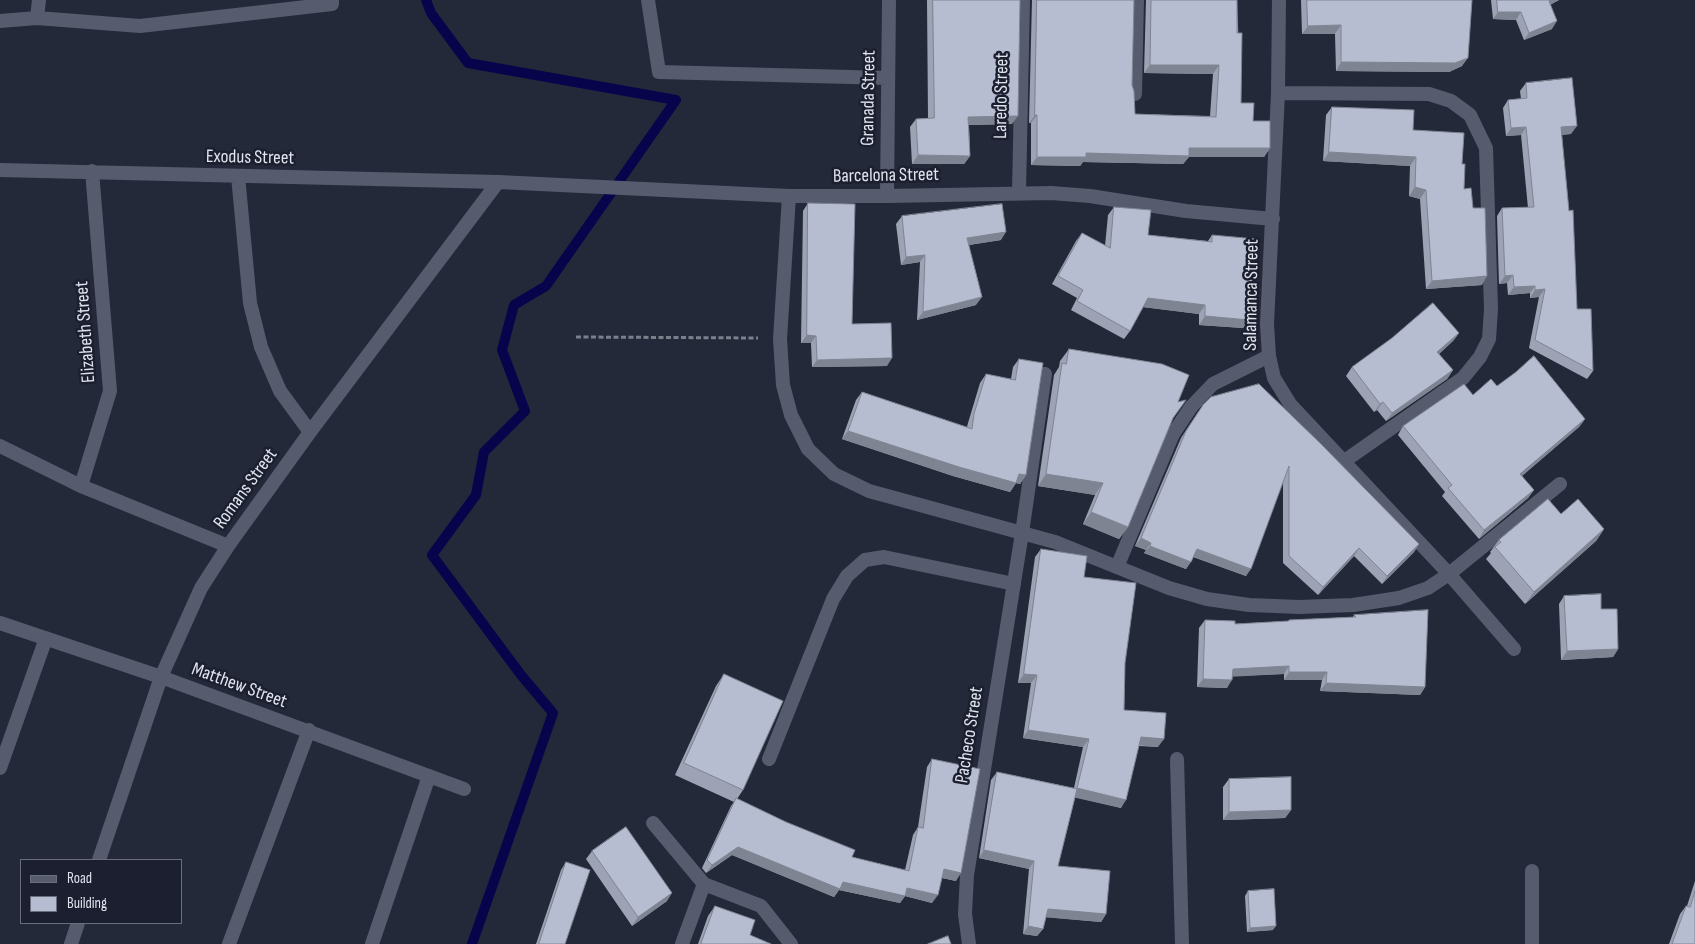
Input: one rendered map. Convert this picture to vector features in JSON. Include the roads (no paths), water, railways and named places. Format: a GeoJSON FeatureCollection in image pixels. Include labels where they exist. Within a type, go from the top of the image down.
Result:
{"type":"FeatureCollection","features":[{"type":"Feature","properties":{"kind":"street"},"geometry":{"type":"LineString","coordinates":[[37,18],[39,0]]}},
{"type":"Feature","properties":{"kind":"street"},"geometry":{"type":"LineString","coordinates":[[0,22],[37,18],[140,26],[332,4],[332,0]]}},
{"type":"Feature","properties":{"kind":"street"},"geometry":{"type":"LineString","coordinates":[[648,0],[659,72],[888,78]]}},
{"type":"Feature","properties":{"kind":"street","name":"Granada Street"},"geometry":{"type":"LineString","coordinates":[[887,196],[890,0]]}},
{"type":"Feature","properties":{"kind":"street","name":"Laredo Street"},"geometry":{"type":"LineString","coordinates":[[1019,192],[1023,0]]}},
{"type":"Feature","properties":{"kind":"street"},"geometry":{"type":"LineString","coordinates":[[1135,94],[1137,0]]}},
{"type":"Feature","properties":{"kind":"street","name":"Salamanca Street"},"geometry":{"type":"LineString","coordinates":[[1280,0],[1273,219],[1267,304],[1269,356],[1274,378],[1290,404],[1449,574],[1514,649]]}},
{"type":"Feature","properties":{"kind":"street"},"geometry":{"type":"LineString","coordinates":[[1278,92],[1429,94],[1451,101],[1470,115],[1486,148],[1491,309],[1489,339],[1480,357],[1463,378],[1343,462]]}},
{"type":"Feature","properties":{"kind":"street","name":"Exodus Street"},"geometry":{"type":"LineString","coordinates":[[0,170],[498,182]]}},
{"type":"Feature","properties":{"kind":"street","name":"Elizabeth Street"},"geometry":{"type":"LineString","coordinates":[[81,486],[110,391],[92,172]]}},
{"type":"Feature","properties":{"kind":"street"},"geometry":{"type":"LineString","coordinates":[[238,176],[250,303],[261,347],[280,391],[310,432]]}},
{"type":"Feature","properties":{"kind":"street","name":"Barcelona Street"},"geometry":{"type":"LineString","coordinates":[[498,182],[789,196],[887,196],[1019,192],[1090,196],[1186,211],[1273,219]]}},
{"type":"Feature","properties":{"kind":"street","name":"Romans Street"},"geometry":{"type":"LineString","coordinates":[[99,859],[161,677],[201,588],[228,546],[310,432],[498,182]]}},
{"type":"Feature","properties":{"kind":"street"},"geometry":{"type":"LineString","coordinates":[[789,196],[780,338],[783,385],[791,415],[808,449],[834,474],[869,491],[1055,542],[1168,588],[1207,599],[1249,605],[1298,607],[1353,605],[1399,598],[1428,588],[1449,574],[1560,484]]}},
{"type":"Feature","properties":{"kind":"street"},"geometry":{"type":"LineString","coordinates":[[1117,567],[1173,434],[1191,407],[1213,384],[1269,356]]}},
{"type":"Feature","properties":{"kind":"street","name":"Pacheco Street"},"geometry":{"type":"LineString","coordinates":[[969,944],[965,914],[967,875],[1022,533],[1045,374]]}},
{"type":"Feature","properties":{"kind":"street"},"geometry":{"type":"LineString","coordinates":[[0,446],[81,486],[228,546]]}},
{"type":"Feature","properties":{"kind":"street"},"geometry":{"type":"LineString","coordinates":[[769,758],[833,599],[847,576],[865,560],[884,557],[898,559],[1014,584]]}},
{"type":"Feature","properties":{"kind":"street","name":"Matthew Street"},"geometry":{"type":"LineString","coordinates":[[0,623],[161,677],[464,789]]}},
{"type":"Feature","properties":{"kind":"street"},"geometry":{"type":"LineString","coordinates":[[0,768],[46,638]]}},
{"type":"Feature","properties":{"kind":"street"},"geometry":{"type":"LineString","coordinates":[[229,944],[308,730]]}},
{"type":"Feature","properties":{"kind":"street"},"geometry":{"type":"LineString","coordinates":[[1178,759],[1182,944]]}},
{"type":"Feature","properties":{"kind":"street"},"geometry":{"type":"LineString","coordinates":[[372,944],[429,776]]}},
{"type":"Feature","properties":{"kind":"street"},"geometry":{"type":"LineString","coordinates":[[653,823],[704,884],[761,906],[791,944]]}},
{"type":"Feature","properties":{"kind":"street"},"geometry":{"type":"LineString","coordinates":[[1532,871],[1532,944]]}},
{"type":"Feature","properties":{"kind":"street"},"geometry":{"type":"LineString","coordinates":[[682,944],[704,884]]}},
{"type":"Feature","properties":{"kind":"street"},"geometry":{"type":"LineString","coordinates":[[71,944],[78,924]]}},
{"type":"Feature","properties":{"kind":"waterway"},"geometry":{"type":"LineString","coordinates":[[426,0],[431,13],[468,63],[676,100],[546,286],[514,305],[502,350],[525,411],[484,452],[476,495],[432,555],[521,675],[553,713],[472,944]]}}]}
